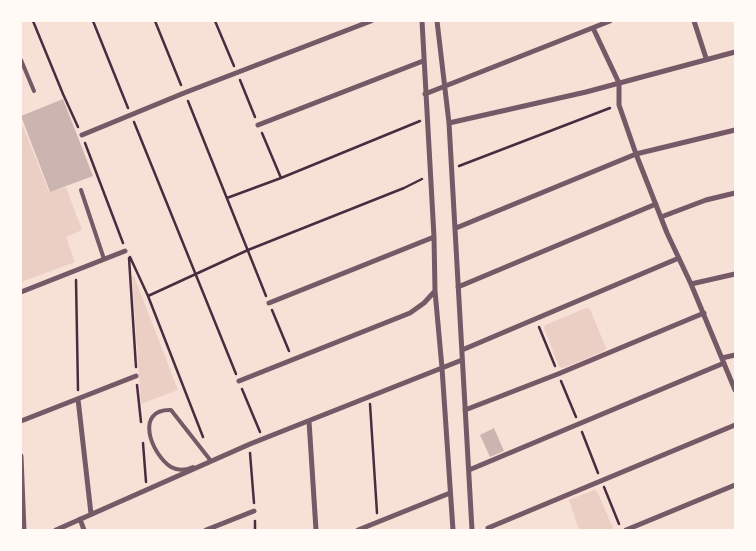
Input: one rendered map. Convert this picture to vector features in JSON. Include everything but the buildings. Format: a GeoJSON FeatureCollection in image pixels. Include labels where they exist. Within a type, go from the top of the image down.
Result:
{"type":"FeatureCollection","features":[{"type":"Feature","properties":{"kind":"street"},"geometry":{"type":"LineString","coordinates":[[82,135],[236,72],[371,21]]}},
{"type":"Feature","properties":{"kind":"street"},"geometry":{"type":"LineString","coordinates":[[422,21],[434,237],[435,291],[453,530]]}},
{"type":"Feature","properties":{"kind":"street"},"geometry":{"type":"LineString","coordinates":[[444,21],[437,22],[449,122],[472,530]]}},
{"type":"Feature","properties":{"kind":"street"},"geometry":{"type":"LineString","coordinates":[[425,94],[610,21]]}},
{"type":"Feature","properties":{"kind":"street"},"geometry":{"type":"LineString","coordinates":[[694,21],[706,58]]}},
{"type":"Feature","properties":{"kind":"street"},"geometry":{"type":"LineString","coordinates":[[593,28],[619,83],[619,105],[636,154],[735,390]]}},
{"type":"Feature","properties":{"kind":"street"},"geometry":{"type":"LineString","coordinates":[[449,122],[619,83],[706,58],[735,52]]}},
{"type":"Feature","properties":{"kind":"street"},"geometry":{"type":"LineString","coordinates":[[258,124],[423,60]]}},
{"type":"Feature","properties":{"kind":"street"},"geometry":{"type":"LineString","coordinates":[[456,228],[636,154],[735,130]]}},
{"type":"Feature","properties":{"kind":"street"},"geometry":{"type":"LineString","coordinates":[[661,217],[706,200],[735,193]]}},
{"type":"Feature","properties":{"kind":"street"},"geometry":{"type":"LineString","coordinates":[[458,287],[656,204]]}},
{"type":"Feature","properties":{"kind":"street"},"geometry":{"type":"LineString","coordinates":[[269,303],[434,237]]}},
{"type":"Feature","properties":{"kind":"street"},"geometry":{"type":"LineString","coordinates":[[21,292],[125,251]]}},
{"type":"Feature","properties":{"kind":"street"},"geometry":{"type":"LineString","coordinates":[[462,350],[679,258]]}},
{"type":"Feature","properties":{"kind":"street"},"geometry":{"type":"LineString","coordinates":[[691,284],[735,274]]}},
{"type":"Feature","properties":{"kind":"street"},"geometry":{"type":"LineString","coordinates":[[239,381],[410,313],[424,303],[435,291]]}},
{"type":"Feature","properties":{"kind":"street"},"geometry":{"type":"LineString","coordinates":[[465,410],[558,374],[704,313]]}},
{"type":"Feature","properties":{"kind":"street"},"geometry":{"type":"LineString","coordinates":[[469,470],[735,355]]}},
{"type":"Feature","properties":{"kind":"street"},"geometry":{"type":"LineString","coordinates":[[56,530],[250,444],[462,360]]}},
{"type":"Feature","properties":{"kind":"street"},"geometry":{"type":"LineString","coordinates":[[21,421],[136,376]]}},
{"type":"Feature","properties":{"kind":"street"},"geometry":{"type":"LineString","coordinates":[[78,399],[91,514]]}},
{"type":"Feature","properties":{"kind":"street"},"geometry":{"type":"LineString","coordinates":[[309,421],[316,530]]}},
{"type":"Feature","properties":{"kind":"street"},"geometry":{"type":"LineString","coordinates":[[488,528],[735,425]]}},
{"type":"Feature","properties":{"kind":"street"},"geometry":{"type":"LineString","coordinates":[[21,456],[24,530]]}},
{"type":"Feature","properties":{"kind":"street"},"geometry":{"type":"LineString","coordinates":[[626,530],[735,485]]}},
{"type":"Feature","properties":{"kind":"street"},"geometry":{"type":"LineString","coordinates":[[358,530],[450,493]]}},
{"type":"Feature","properties":{"kind":"street"},"geometry":{"type":"LineString","coordinates":[[206,530],[254,511]]}},
{"type":"Feature","properties":{"kind":"street"},"geometry":{"type":"LineString","coordinates":[[80,519],[84,530]]}},
{"type":"Feature","properties":{"kind":"lane"},"geometry":{"type":"LineString","coordinates":[[21,60],[34,91]]}},
{"type":"Feature","properties":{"kind":"lane"},"geometry":{"type":"LineString","coordinates":[[81,190],[104,259]]}},
{"type":"Feature","properties":{"kind":"lane"},"geometry":{"type":"LineString","coordinates":[[161,410],[171,410],[211,461],[181,470],[171,467],[152,444],[150,420],[153,414],[161,410]]}},
{"type":"Feature","properties":{"kind":"path"},"geometry":{"type":"LineString","coordinates":[[32,21],[62,94],[82,135],[125,251],[148,296],[206,443]]}},
{"type":"Feature","properties":{"kind":"path"},"geometry":{"type":"LineString","coordinates":[[93,21],[263,439]]}},
{"type":"Feature","properties":{"kind":"path"},"geometry":{"type":"LineString","coordinates":[[155,21],[292,360]]}},
{"type":"Feature","properties":{"kind":"path"},"geometry":{"type":"LineString","coordinates":[[215,21],[281,178]]}},
{"type":"Feature","properties":{"kind":"path"},"geometry":{"type":"LineString","coordinates":[[452,169],[619,105]]}},
{"type":"Feature","properties":{"kind":"path"},"geometry":{"type":"LineString","coordinates":[[227,198],[281,178],[426,118]]}},
{"type":"Feature","properties":{"kind":"path"},"geometry":{"type":"LineString","coordinates":[[148,296],[248,250],[404,188],[430,175]]}},
{"type":"Feature","properties":{"kind":"path"},"geometry":{"type":"LineString","coordinates":[[76,270],[78,399]]}},
{"type":"Feature","properties":{"kind":"path"},"geometry":{"type":"LineString","coordinates":[[370,397],[378,522]]}},
{"type":"Feature","properties":{"kind":"path"},"geometry":{"type":"LineString","coordinates":[[250,444],[255,530]]}},
{"type":"Feature","properties":{"kind":"shaded area"},"geometry":{"type":"Polygon","coordinates":[[[21,121],[49,192],[66,187],[82,230],[66,237],[75,262],[21,282],[21,121]]]}},
{"type":"Feature","properties":{"kind":"shaded area"},"geometry":{"type":"Polygon","coordinates":[[[134,276],[178,390],[141,404],[132,277],[134,276]]]}},
{"type":"Feature","properties":{"kind":"shaded area"},"geometry":{"type":"Polygon","coordinates":[[[586,308],[590,309],[606,348],[604,351],[563,368],[559,367],[544,328],[545,325],[586,308]]]}},
{"type":"Feature","properties":{"kind":"shaded area"},"geometry":{"type":"Polygon","coordinates":[[[594,490],[597,491],[614,530],[579,530],[569,500],[594,490]]]}}]}
